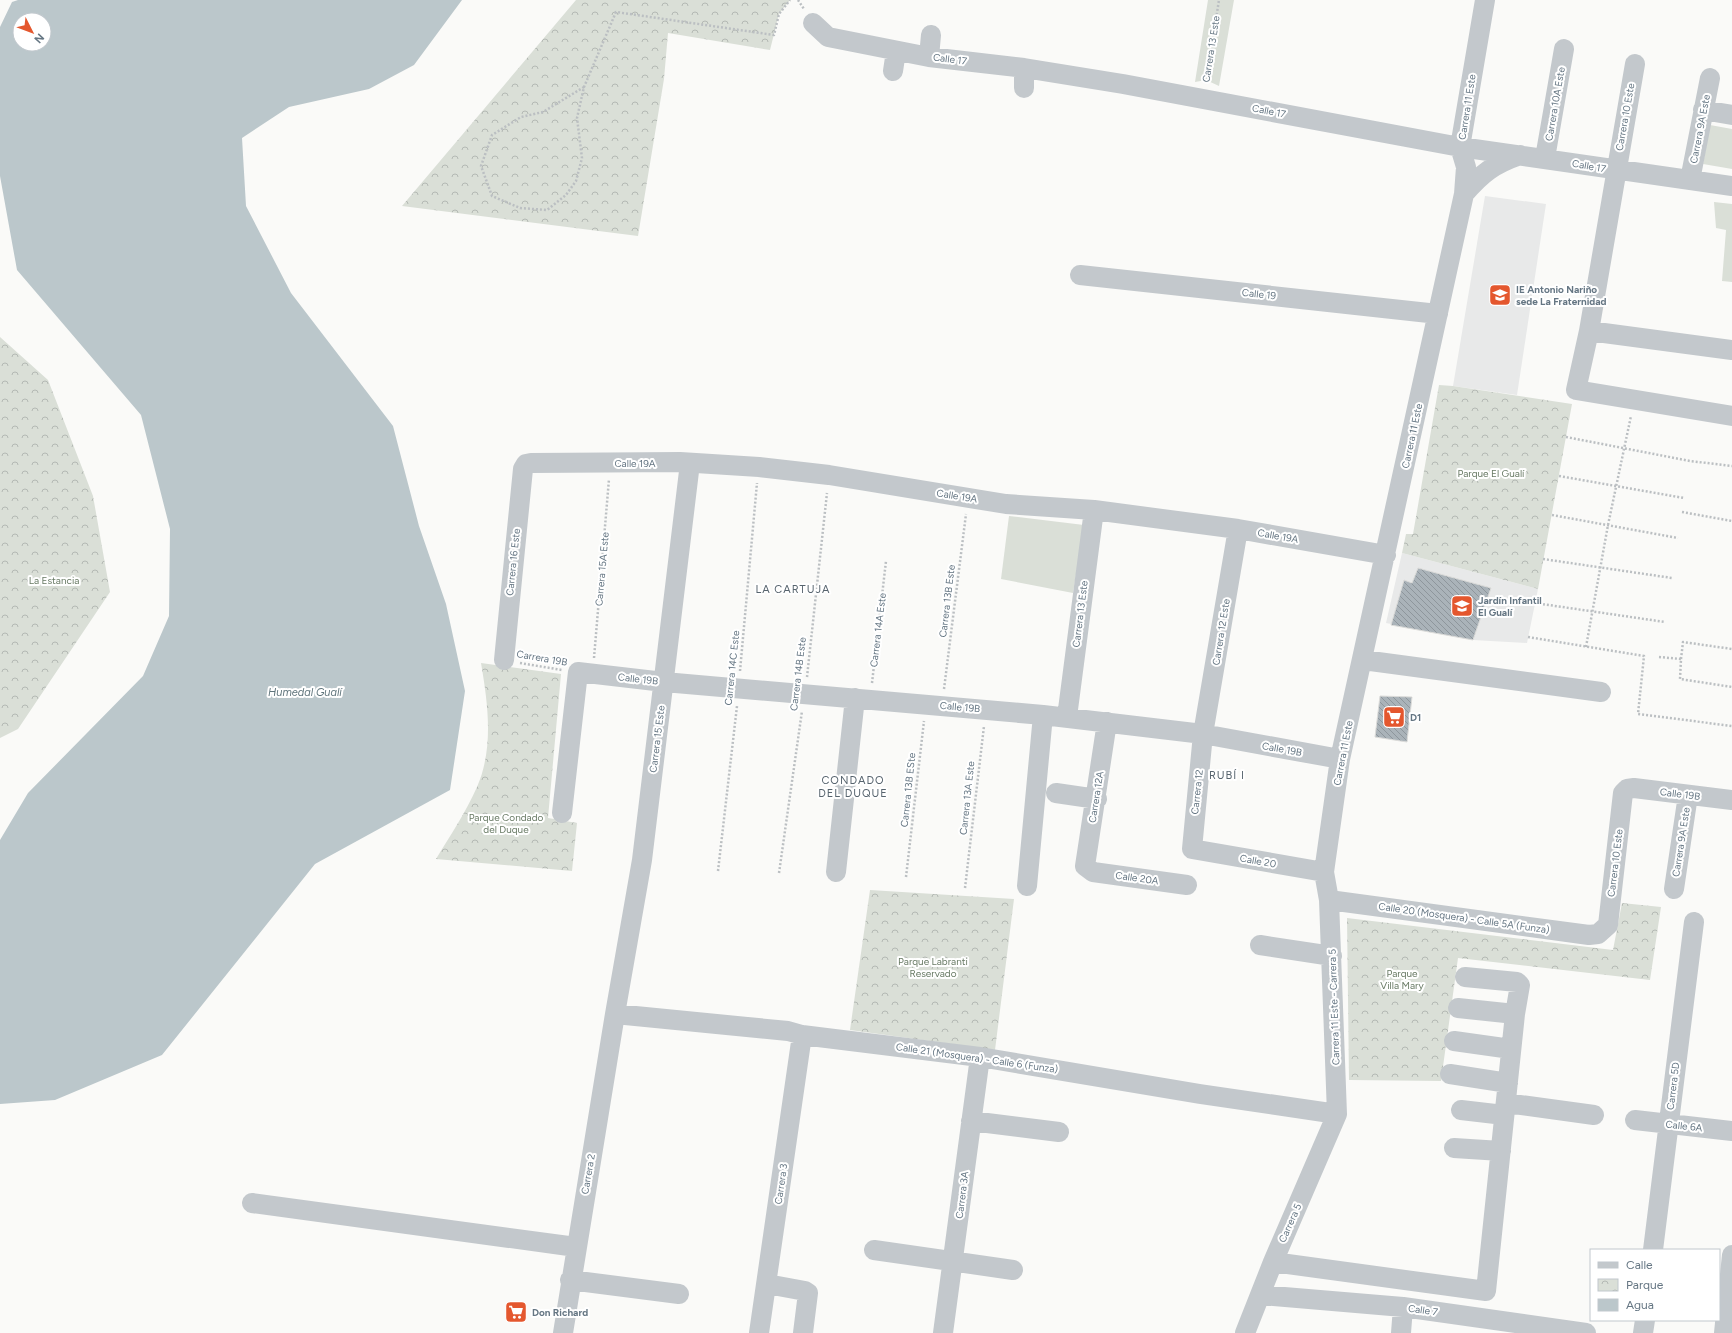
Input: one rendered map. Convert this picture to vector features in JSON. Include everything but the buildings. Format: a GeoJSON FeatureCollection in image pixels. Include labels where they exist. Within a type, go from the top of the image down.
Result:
{"type":"FeatureCollection","features":[{"type":"Feature","properties":{"kind":"street","name":"Carrera 11 Este"},"geometry":{"type":"LineString","coordinates":[[1324,872],[1340,759],[1363,660],[1464,194],[1466,167],[1460,146],[1485,0]]}},
{"type":"Feature","properties":{"kind":"street","name":"Calle 17"},"geometry":{"type":"LineString","coordinates":[[813,23],[828,37],[929,57],[1024,68],[1124,76],[1203,98],[1460,146],[1732,186]]}},
{"type":"Feature","properties":{"kind":"street"},"geometry":{"type":"LineString","coordinates":[[929,57],[931,36]]}},
{"type":"Feature","properties":{"kind":"street","name":"Carrera 10A Este"},"geometry":{"type":"LineString","coordinates":[[1545,158],[1564,49]]}},
{"type":"Feature","properties":{"kind":"street"},"geometry":{"type":"LineString","coordinates":[[893,71],[896,51]]}},
{"type":"Feature","properties":{"kind":"street","name":"Carrera 10 Este"},"geometry":{"type":"LineString","coordinates":[[1635,64],[1589,331],[1576,390],[1732,416]]}},
{"type":"Feature","properties":{"kind":"street"},"geometry":{"type":"LineString","coordinates":[[1024,68],[1024,88]]}},
{"type":"Feature","properties":{"kind":"street","name":"Carrera 9A Este"},"geometry":{"type":"LineString","coordinates":[[1690,180],[1710,78]]}},
{"type":"Feature","properties":{"kind":"street"},"geometry":{"type":"LineString","coordinates":[[1703,110],[1732,115]]}},
{"type":"Feature","properties":{"kind":"street"},"geometry":{"type":"LineString","coordinates":[[1464,194],[1479,176],[1499,162],[1520,154]]}},
{"type":"Feature","properties":{"kind":"street","name":"Calle 19"},"geometry":{"type":"LineString","coordinates":[[1080,275],[1438,314]]}},
{"type":"Feature","properties":{"kind":"street"},"geometry":{"type":"LineString","coordinates":[[1589,331],[1732,350]]}},
{"type":"Feature","properties":{"kind":"street","name":"Calle 19A"},"geometry":{"type":"LineString","coordinates":[[526,464],[690,463],[759,467],[829,475],[1006,504],[1094,510],[1238,529],[1386,554]]}},
{"type":"Feature","properties":{"kind":"street","name":"Carrera 15 Este"},"geometry":{"type":"LineString","coordinates":[[615,1014],[642,860],[690,463]]}},
{"type":"Feature","properties":{"kind":"street","name":"Carrera 16 Este"},"geometry":{"type":"LineString","coordinates":[[504,660],[523,469],[526,464]]}},
{"type":"Feature","properties":{"kind":"street","name":"Carrera 13 Este"},"geometry":{"type":"LineString","coordinates":[[1067,717],[1094,510]]}},
{"type":"Feature","properties":{"kind":"street","name":"Carrera 12 Este"},"geometry":{"type":"LineString","coordinates":[[1204,734],[1238,529]]}},
{"type":"Feature","properties":{"kind":"street"},"geometry":{"type":"LineString","coordinates":[[1363,660],[1601,692]]}},
{"type":"Feature","properties":{"kind":"street"},"geometry":{"type":"LineString","coordinates":[[562,813],[586,673]]}},
{"type":"Feature","properties":{"kind":"street","name":"Calle 19B"},"geometry":{"type":"LineString","coordinates":[[586,673],[664,682],[1067,717],[1204,734],[1340,759]]}},
{"type":"Feature","properties":{"kind":"street"},"geometry":{"type":"LineString","coordinates":[[836,872],[863,699]]}},
{"type":"Feature","properties":{"kind":"street"},"geometry":{"type":"LineString","coordinates":[[1027,886],[1043,715]]}},
{"type":"Feature","properties":{"kind":"street","name":"Carrera 12A"},"geometry":{"type":"LineString","coordinates":[[1088,870],[1085,866],[1097,799],[1107,722]]}},
{"type":"Feature","properties":{"kind":"street","name":"Carrera 12"},"geometry":{"type":"LineString","coordinates":[[1192,849],[1204,734]]}},
{"type":"Feature","properties":{"kind":"street","name":"Carrera 10 Este"},"geometry":{"type":"LineString","coordinates":[[1598,934],[1608,925],[1623,786]]}},
{"type":"Feature","properties":{"kind":"street","name":"Calle 19B"},"geometry":{"type":"LineString","coordinates":[[1623,786],[1732,800]]}},
{"type":"Feature","properties":{"kind":"street"},"geometry":{"type":"LineString","coordinates":[[1056,793],[1097,799]]}},
{"type":"Feature","properties":{"kind":"street","name":"Carrera 9A Este"},"geometry":{"type":"LineString","coordinates":[[1674,889],[1688,795]]}},
{"type":"Feature","properties":{"kind":"street","name":"Calle 20"},"geometry":{"type":"LineString","coordinates":[[1192,849],[1324,872]]}},
{"type":"Feature","properties":{"kind":"street","name":"Calle 20A"},"geometry":{"type":"LineString","coordinates":[[1088,870],[1187,885]]}},
{"type":"Feature","properties":{"kind":"street"},"geometry":{"type":"LineString","coordinates":[[1324,872],[1329,900]]}},
{"type":"Feature","properties":{"kind":"street","name":"Calle 20 (Mosquera) - Calle 5A (Funza)"},"geometry":{"type":"LineString","coordinates":[[1329,900],[1588,935],[1598,934]]}},
{"type":"Feature","properties":{"kind":"street","name":"Carrera 11 Este - Carrera 5"},"geometry":{"type":"LineString","coordinates":[[1329,900],[1337,1114]]}},
{"type":"Feature","properties":{"kind":"street","name":"Carrera 5D"},"geometry":{"type":"LineString","coordinates":[[1653,1249],[1694,922]]}},
{"type":"Feature","properties":{"kind":"street"},"geometry":{"type":"LineString","coordinates":[[1260,945],[1332,956]]}},
{"type":"Feature","properties":{"kind":"street"},"geometry":{"type":"LineString","coordinates":[[1273,1262],[1486,1291],[1511,1048],[1520,985],[1517,982],[1465,977]]}},
{"type":"Feature","properties":{"kind":"street"},"geometry":{"type":"LineString","coordinates":[[1458,1008],[1515,1014]]}},
{"type":"Feature","properties":{"kind":"street","name":"Calle 21 (Mosquera) - Calle 6 (Funza)"},"geometry":{"type":"LineString","coordinates":[[615,1014],[793,1030],[980,1057],[1035,1061],[1200,1094],[1337,1114]]}},
{"type":"Feature","properties":{"kind":"street","name":"Carrera 2"},"geometry":{"type":"LineString","coordinates":[[563,1333],[570,1280],[615,1014]]}},
{"type":"Feature","properties":{"kind":"street","name":"Carrera 3"},"geometry":{"type":"LineString","coordinates":[[759,1333],[767,1284],[793,1030]]}},
{"type":"Feature","properties":{"kind":"street"},"geometry":{"type":"LineString","coordinates":[[1454,1041],[1511,1048]]}},
{"type":"Feature","properties":{"kind":"street","name":"Carrera 3A"},"geometry":{"type":"LineString","coordinates":[[943,1333],[980,1057]]}},
{"type":"Feature","properties":{"kind":"street"},"geometry":{"type":"LineString","coordinates":[[1450,1074],[1508,1083]]}},
{"type":"Feature","properties":{"kind":"street"},"geometry":{"type":"LineString","coordinates":[[1461,1110],[1505,1109],[1594,1115]]}},
{"type":"Feature","properties":{"kind":"street","name":"Carrera 5"},"geometry":{"type":"LineString","coordinates":[[1245,1333],[1273,1262],[1337,1114]]}},
{"type":"Feature","properties":{"kind":"street","name":"Calle 6A"},"geometry":{"type":"LineString","coordinates":[[1635,1120],[1668,1125],[1732,1131]]}},
{"type":"Feature","properties":{"kind":"street"},"geometry":{"type":"LineString","coordinates":[[971,1121],[1059,1132]]}},
{"type":"Feature","properties":{"kind":"street"},"geometry":{"type":"LineString","coordinates":[[1454,1148],[1501,1151]]}},
{"type":"Feature","properties":{"kind":"street"},"geometry":{"type":"LineString","coordinates":[[252,1203],[576,1247]]}},
{"type":"Feature","properties":{"kind":"street"},"geometry":{"type":"LineString","coordinates":[[874,1250],[1013,1270]]}},
{"type":"Feature","properties":{"kind":"street"},"geometry":{"type":"LineString","coordinates":[[1724,1333],[1732,1256]]}},
{"type":"Feature","properties":{"kind":"street"},"geometry":{"type":"LineString","coordinates":[[570,1280],[679,1294]]}},
{"type":"Feature","properties":{"kind":"street"},"geometry":{"type":"LineString","coordinates":[[767,1284],[805,1290],[808,1294],[803,1333]]}},
{"type":"Feature","properties":{"kind":"street","name":"Calle 7"},"geometry":{"type":"LineString","coordinates":[[1260,1295],[1403,1307],[1481,1326],[1586,1333]]}},
{"type":"Feature","properties":{"kind":"street"},"geometry":{"type":"LineString","coordinates":[[1401,1333],[1403,1307]]}},
{"type":"Feature","properties":{"kind":"street"},"geometry":{"type":"LineString","coordinates":[[1643,1333],[1645,1321]]}},
{"type":"Feature","properties":{"kind":"path"},"geometry":{"type":"LineString","coordinates":[[584,87],[543,112],[521,117],[492,136],[481,166],[492,196],[520,208],[547,210],[566,195],[576,181],[582,158],[577,118],[584,87],[616,12],[774,35],[779,14],[790,0]]}},
{"type":"Feature","properties":{"kind":"path","name":"Carrera 13 Este"},"geometry":{"type":"LineString","coordinates":[[1203,98],[1219,0]]}},
{"type":"Feature","properties":{"kind":"path"},"geometry":{"type":"LineString","coordinates":[[1586,647],[1608,525],[1631,414]]}},
{"type":"Feature","properties":{"kind":"path"},"geometry":{"type":"LineString","coordinates":[[1566,437],[1690,461],[1732,466]]}},
{"type":"Feature","properties":{"kind":"path","name":"Carrera 15A Este"},"geometry":{"type":"LineString","coordinates":[[586,673],[611,463]]}},
{"type":"Feature","properties":{"kind":"path","name":"Carrera 14C Este"},"geometry":{"type":"LineString","coordinates":[[718,871],[739,688],[759,467]]}},
{"type":"Feature","properties":{"kind":"path","name":"Carrera 14B Este"},"geometry":{"type":"LineString","coordinates":[[779,873],[805,694],[829,475]]}},
{"type":"Feature","properties":{"kind":"path"},"geometry":{"type":"LineString","coordinates":[[1559,476],[1684,498]]}},
{"type":"Feature","properties":{"kind":"path","name":"Carrera 13B Este"},"geometry":{"type":"LineString","coordinates":[[934,705],[968,497]]}},
{"type":"Feature","properties":{"kind":"path"},"geometry":{"type":"LineString","coordinates":[[1682,512],[1732,521]]}},
{"type":"Feature","properties":{"kind":"path"},"geometry":{"type":"LineString","coordinates":[[1552,515],[1678,538]]}},
{"type":"Feature","properties":{"kind":"path"},"geometry":{"type":"LineString","coordinates":[[1544,559],[1672,578]]}},
{"type":"Feature","properties":{"kind":"path","name":"Carrera 14A Este"},"geometry":{"type":"LineString","coordinates":[[863,699],[886,562]]}},
{"type":"Feature","properties":{"kind":"path"},"geometry":{"type":"LineString","coordinates":[[1535,603],[1665,622]]}},
{"type":"Feature","properties":{"kind":"path"},"geometry":{"type":"LineString","coordinates":[[1528,637],[1644,656],[1638,714],[1732,726]]}},
{"type":"Feature","properties":{"kind":"path"},"geometry":{"type":"LineString","coordinates":[[1732,649],[1683,642],[1680,679],[1732,687]]}},
{"type":"Feature","properties":{"kind":"path"},"geometry":{"type":"LineString","coordinates":[[1659,657],[1681,660]]}},
{"type":"Feature","properties":{"kind":"path","name":"Carrera 19B"},"geometry":{"type":"LineString","coordinates":[[504,660],[586,673]]}},
{"type":"Feature","properties":{"kind":"path","name":"Carrera 13B ESte"},"geometry":{"type":"LineString","coordinates":[[906,877],[934,705]]}},
{"type":"Feature","properties":{"kind":"path","name":"Carrera 13A Este"},"geometry":{"type":"LineString","coordinates":[[965,888],[985,709]]}},
{"type":"Feature","properties":{"kind":"shaded area","name":"IE Antonio Nariño sede La Fraternidad"},"geometry":{"type":"Polygon","coordinates":[[[1485,196],[1546,204],[1517,395],[1453,386],[1485,196]]]}},
{"type":"Feature","properties":{"kind":"shaded area","name":"Jardín Infantil El Gualí"},"geometry":{"type":"Polygon","coordinates":[[[1402,553],[1538,589],[1527,643],[1473,640],[1386,623],[1402,553]]]}},
{"type":"Feature","properties":{"kind":"green space"},"geometry":{"type":"Polygon","coordinates":[[[576,0],[790,0],[779,14],[770,50],[668,33],[664,79],[638,236],[402,206],[576,0]]]}},
{"type":"Feature","properties":{"kind":"green space"},"geometry":{"type":"Polygon","coordinates":[[[1208,0],[1234,0],[1219,86],[1206,80],[1195,82],[1208,0]]]}},
{"type":"Feature","properties":{"kind":"green space"},"geometry":{"type":"Polygon","coordinates":[[[1710,125],[1732,129],[1732,169],[1703,164],[1710,125]]]}},
{"type":"Feature","properties":{"kind":"green space"},"geometry":{"type":"Polygon","coordinates":[[[1714,202],[1732,204],[1732,282],[1722,281],[1726,230],[1716,228],[1714,202]]]}},
{"type":"Feature","properties":{"kind":"green space","name":"La Estancia"},"geometry":{"type":"Polygon","coordinates":[[[0,337],[48,380],[93,496],[110,592],[18,729],[0,738],[0,337]]]}},
{"type":"Feature","properties":{"kind":"green space","name":"Parque El Gualí"},"geometry":{"type":"Polygon","coordinates":[[[1439,385],[1572,404],[1538,589],[1402,553],[1406,534],[1413,534],[1439,385]]]}},
{"type":"Feature","properties":{"kind":"green space"},"geometry":{"type":"Polygon","coordinates":[[[1009,516],[1084,525],[1073,593],[1001,579],[1009,516]]]}},
{"type":"Feature","properties":{"kind":"green space","name":"Parque Condado del Duque"},"geometry":{"type":"Polygon","coordinates":[[[481,663],[561,674],[548,818],[577,823],[572,871],[436,859],[468,806],[477,787],[486,757],[488,726],[486,694],[481,663]]]}},
{"type":"Feature","properties":{"kind":"green space","name":"Parque Labranti Reservado"},"geometry":{"type":"Polygon","coordinates":[[[870,890],[1014,899],[995,1050],[850,1030],[870,890]]]}},
{"type":"Feature","properties":{"kind":"green space","name":"Parque Villa Mary"},"geometry":{"type":"Polygon","coordinates":[[[1622,903],[1661,907],[1650,980],[1458,958],[1441,1081],[1349,1080],[1347,918],[1613,950],[1622,903]]]}},
{"type":"Feature","properties":{"kind":"water","name":"Humedal Gualí"},"geometry":{"type":"Polygon","coordinates":[[[18,0],[462,0],[414,65],[369,89],[289,107],[242,138],[246,206],[291,293],[393,426],[419,526],[446,604],[465,691],[450,790],[315,864],[162,1055],[55,1100],[0,1104],[0,840],[28,793],[143,676],[169,616],[170,529],[141,415],[17,270],[0,176],[0,27],[12,2],[18,0]]]}},
{"type":"Feature","properties":{"kind":"place","name":"IE Antonio Nariño sede La Fraternidad"},"geometry":{"type":"Point","coordinates":[1500,295]}},
{"type":"Feature","properties":{"kind":"place","name":"Jardín Infantil El Gualí"},"geometry":{"type":"Point","coordinates":[1462,606]}},
{"type":"Feature","properties":{"kind":"place","name":"D1"},"geometry":{"type":"Point","coordinates":[1394,717]}},
{"type":"Feature","properties":{"kind":"place","name":"Don Richard"},"geometry":{"type":"Point","coordinates":[516,1312]}},
{"type":"Feature","properties":{"kind":"district","name":"LA CARTUJA"},"geometry":{"type":"Point","coordinates":[793,589]}},
{"type":"Feature","properties":{"kind":"district","name":"RUBÍ I"},"geometry":{"type":"Point","coordinates":[1227,775]}},
{"type":"Feature","properties":{"kind":"district","name":"CONDADO DEL DUQUE"},"geometry":{"type":"Point","coordinates":[853,786]}}]}
